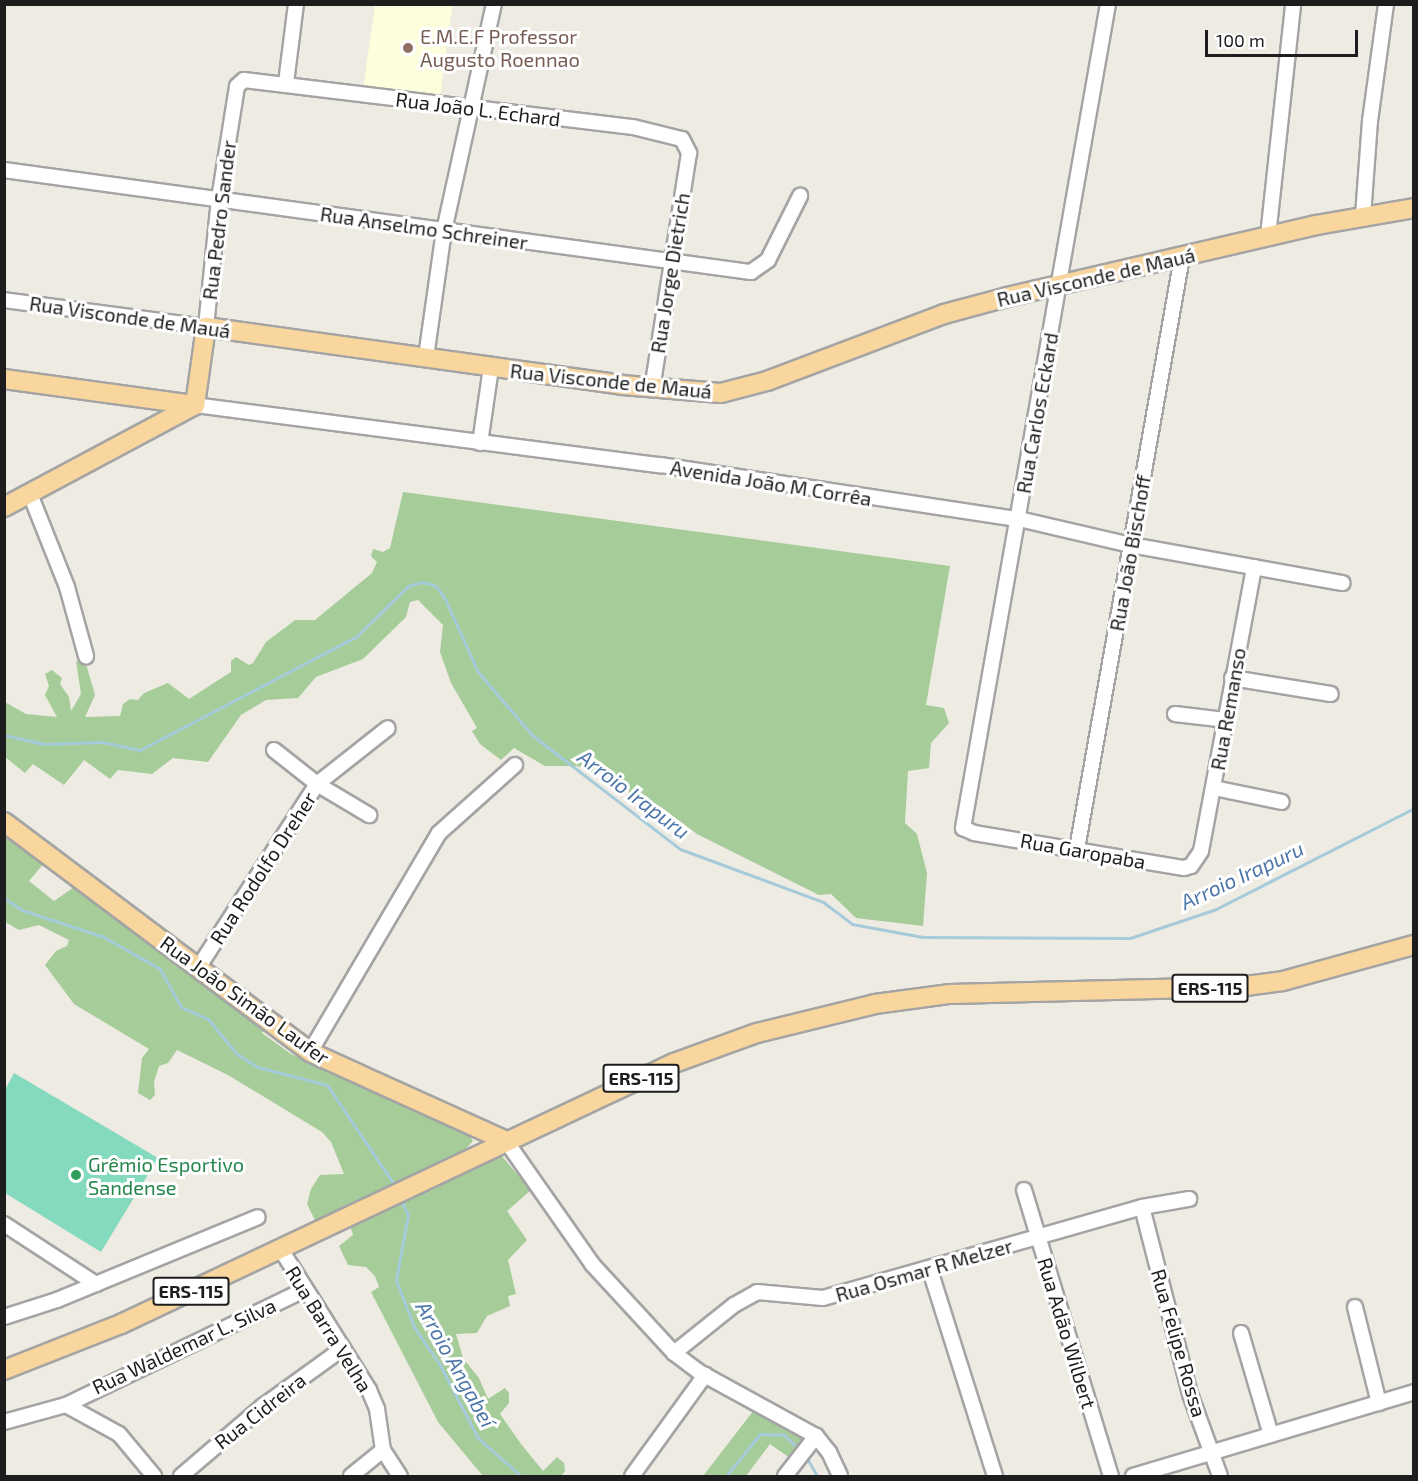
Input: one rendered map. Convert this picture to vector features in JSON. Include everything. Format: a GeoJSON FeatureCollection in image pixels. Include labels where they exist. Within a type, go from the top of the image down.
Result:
{"type":"FeatureCollection","features":[{"type":"Feature","properties":{"kind":"main road","name":"Rua Visconde de Mauá"},"geometry":{"type":"LineString","coordinates":[[206,327],[491,368],[704,393],[744,388],[944,314],[1268,236],[1413,208]]}},
{"type":"Feature","properties":{"kind":"main road","name":"Rua Pedro Sander"},"geometry":{"type":"LineString","coordinates":[[195,405],[206,327]]}},
{"type":"Feature","properties":{"kind":"main road"},"geometry":{"type":"LineString","coordinates":[[4,380],[195,405]]}},
{"type":"Feature","properties":{"kind":"main road"},"geometry":{"type":"LineString","coordinates":[[4,507],[195,405]]}},
{"type":"Feature","properties":{"kind":"main road","name":"Rua João Simão Laufer"},"geometry":{"type":"LineString","coordinates":[[4,822],[310,1053],[506,1141]]}},
{"type":"Feature","properties":{"kind":"main road","name":"ERS-115"},"geometry":{"type":"LineString","coordinates":[[4,1370],[121,1324],[674,1063],[817,1016],[950,994],[1238,987],[1340,968],[1413,945]]}},
{"type":"Feature","properties":{"kind":"street"},"geometry":{"type":"LineString","coordinates":[[286,83],[296,4]]}},
{"type":"Feature","properties":{"kind":"street"},"geometry":{"type":"LineString","coordinates":[[426,357],[444,231],[494,4]]}},
{"type":"Feature","properties":{"kind":"street","name":"Rua Carlos Eckard"},"geometry":{"type":"LineString","coordinates":[[963,822],[1019,519],[1108,4]]}},
{"type":"Feature","properties":{"kind":"street"},"geometry":{"type":"LineString","coordinates":[[1268,236],[1293,4]]}},
{"type":"Feature","properties":{"kind":"street"},"geometry":{"type":"LineString","coordinates":[[1363,216],[1370,120],[1386,4]]}},
{"type":"Feature","properties":{"kind":"street","name":"Rua João L. Echard"},"geometry":{"type":"LineString","coordinates":[[251,80],[469,110],[654,130],[682,139],[687,146],[688,159]]}},
{"type":"Feature","properties":{"kind":"street","name":"Rua Pedro Sander"},"geometry":{"type":"LineString","coordinates":[[206,327],[219,199],[237,86],[251,80]]}},
{"type":"Feature","properties":{"kind":"street","name":"Rua Jorge Dietrich"},"geometry":{"type":"LineString","coordinates":[[652,388],[670,261],[688,159]]}},
{"type":"Feature","properties":{"kind":"street","name":"Rua Anselmo Schreiner"},"geometry":{"type":"LineString","coordinates":[[4,170],[740,272],[758,270],[768,260],[800,196]]}},
{"type":"Feature","properties":{"kind":"street","name":"Rua João Bischoff"},"geometry":{"type":"LineString","coordinates":[[1077,849],[1182,257]]}},
{"type":"Feature","properties":{"kind":"street","name":"Rua Visconde de Mauá"},"geometry":{"type":"LineString","coordinates":[[4,300],[206,327]]}},
{"type":"Feature","properties":{"kind":"street"},"geometry":{"type":"LineString","coordinates":[[480,442],[491,368]]}},
{"type":"Feature","properties":{"kind":"street","name":"Avenida João M Corrêa"},"geometry":{"type":"LineString","coordinates":[[195,405],[660,465],[1019,519],[1131,545],[1343,583]]}},
{"type":"Feature","properties":{"kind":"street"},"geometry":{"type":"LineString","coordinates":[[30,494],[67,588],[86,656]]}},
{"type":"Feature","properties":{"kind":"street","name":"Rua Remanso"},"geometry":{"type":"LineString","coordinates":[[1201,851],[1254,567]]}},
{"type":"Feature","properties":{"kind":"street"},"geometry":{"type":"LineString","coordinates":[[1232,678],[1332,694]]}},
{"type":"Feature","properties":{"kind":"street"},"geometry":{"type":"LineString","coordinates":[[1175,714],[1225,720]]}},
{"type":"Feature","properties":{"kind":"street","name":"Rua Rodolfo Dreher"},"geometry":{"type":"LineString","coordinates":[[198,968],[317,784],[388,728]]}},
{"type":"Feature","properties":{"kind":"street"},"geometry":{"type":"LineString","coordinates":[[274,750],[317,784],[369,815]]}},
{"type":"Feature","properties":{"kind":"street"},"geometry":{"type":"LineString","coordinates":[[310,1053],[438,833],[515,765]]}},
{"type":"Feature","properties":{"kind":"street"},"geometry":{"type":"LineString","coordinates":[[1214,788],[1282,802]]}},
{"type":"Feature","properties":{"kind":"street","name":"Rua Garopaba"},"geometry":{"type":"LineString","coordinates":[[963,822],[967,832],[1184,868],[1197,860],[1201,851]]}},
{"type":"Feature","properties":{"kind":"street"},"geometry":{"type":"LineString","coordinates":[[506,1141],[592,1264],[674,1353],[705,1375],[816,1436],[829,1452],[840,1476]]}},
{"type":"Feature","properties":{"kind":"street","name":"Rua Adão Wilbert"},"geometry":{"type":"LineString","coordinates":[[1024,1190],[1111,1476]]}},
{"type":"Feature","properties":{"kind":"street","name":"Rua Osmar R Melzer"},"geometry":{"type":"LineString","coordinates":[[674,1353],[734,1305],[757,1292],[823,1298],[930,1270],[1142,1208],[1189,1199]]}},
{"type":"Feature","properties":{"kind":"street","name":"Rua Felipe Rossa"},"geometry":{"type":"LineString","coordinates":[[1142,1208],[1190,1394],[1220,1476]]}},
{"type":"Feature","properties":{"kind":"street"},"geometry":{"type":"LineString","coordinates":[[4,1317],[96,1284],[258,1217]]}},
{"type":"Feature","properties":{"kind":"street"},"geometry":{"type":"LineString","coordinates":[[4,1224],[96,1284]]}},
{"type":"Feature","properties":{"kind":"street","name":"Rua Barra Velha"},"geometry":{"type":"LineString","coordinates":[[280,1248],[377,1409],[383,1450],[400,1476]]}},
{"type":"Feature","properties":{"kind":"street"},"geometry":{"type":"LineString","coordinates":[[930,1270],[995,1476]]}},
{"type":"Feature","properties":{"kind":"street","name":"Rua Waldemar L. Silva"},"geometry":{"type":"LineString","coordinates":[[4,1422],[66,1405],[304,1290]]}},
{"type":"Feature","properties":{"kind":"street"},"geometry":{"type":"LineString","coordinates":[[1355,1307],[1379,1403]]}},
{"type":"Feature","properties":{"kind":"street"},"geometry":{"type":"LineString","coordinates":[[1241,1333],[1270,1435]]}},
{"type":"Feature","properties":{"kind":"street","name":"Rua Cidreira"},"geometry":{"type":"LineString","coordinates":[[181,1476],[262,1406],[342,1348]]}},
{"type":"Feature","properties":{"kind":"street"},"geometry":{"type":"LineString","coordinates":[[632,1476],[705,1375]]}},
{"type":"Feature","properties":{"kind":"street"},"geometry":{"type":"LineString","coordinates":[[1133,1476],[1413,1392]]}},
{"type":"Feature","properties":{"kind":"street"},"geometry":{"type":"LineString","coordinates":[[66,1405],[119,1434],[154,1476]]}},
{"type":"Feature","properties":{"kind":"street"},"geometry":{"type":"LineString","coordinates":[[785,1476],[816,1436]]}},
{"type":"Feature","properties":{"kind":"street"},"geometry":{"type":"LineString","coordinates":[[351,1476],[383,1450]]}},
{"type":"Feature","properties":{"kind":"shaded area","name":"E.M.E.F Professor Augusto Roennao"},"geometry":{"type":"Polygon","coordinates":[[[375,5],[452,6],[440,99],[363,89],[375,5]]]}},
{"type":"Feature","properties":{"kind":"green space"},"geometry":{"type":"Polygon","coordinates":[[[403,492],[950,566],[926,705],[944,708],[949,723],[931,743],[929,768],[908,771],[905,823],[917,834],[927,873],[923,926],[856,918],[831,894],[819,895],[697,834],[661,807],[629,794],[628,783],[616,775],[606,778],[577,766],[545,766],[514,748],[501,760],[480,744],[472,731],[477,728],[451,683],[440,652],[443,625],[418,600],[410,602],[406,617],[363,659],[316,677],[298,698],[266,700],[241,715],[208,762],[173,758],[152,774],[118,770],[110,779],[84,760],[64,785],[33,764],[25,773],[5,757],[5,702],[26,714],[57,717],[45,695],[49,686],[45,674],[52,670],[62,678],[60,684],[69,697],[71,711],[81,694],[76,661],[86,664],[95,695],[85,717],[120,716],[123,704],[130,699],[138,700],[144,693],[168,683],[189,699],[231,672],[231,661],[236,657],[249,665],[253,663],[266,642],[295,620],[315,620],[372,573],[377,562],[371,556],[373,549],[383,552],[390,548],[403,492]]]}},
{"type":"Feature","properties":{"kind":"green space"},"geometry":{"type":"Polygon","coordinates":[[[5,832],[45,862],[29,881],[54,901],[77,885],[266,1027],[262,1033],[291,1054],[467,1131],[473,1141],[462,1153],[315,1220],[307,1204],[311,1189],[320,1175],[344,1174],[331,1142],[322,1132],[228,1075],[177,1050],[168,1063],[159,1066],[154,1082],[155,1095],[150,1100],[138,1093],[142,1058],[149,1049],[74,1004],[45,965],[56,951],[67,946],[69,940],[39,925],[19,930],[5,922],[5,832]]]}},
{"type":"Feature","properties":{"kind":"green space","name":"Grêmio Esportivo Sandense"},"geometry":{"type":"Polygon","coordinates":[[[14,1073],[158,1158],[101,1252],[5,1193],[5,1090],[14,1073]]]}},
{"type":"Feature","properties":{"kind":"green space"},"geometry":{"type":"Polygon","coordinates":[[[499,1153],[531,1190],[507,1211],[527,1240],[508,1260],[516,1294],[508,1296],[510,1306],[487,1316],[477,1333],[456,1334],[463,1358],[479,1378],[488,1399],[505,1388],[509,1393],[509,1403],[500,1414],[521,1444],[543,1471],[557,1457],[564,1463],[565,1471],[561,1476],[483,1476],[438,1422],[371,1292],[379,1287],[375,1276],[366,1267],[348,1265],[339,1246],[353,1235],[349,1222],[499,1153]]]}},
{"type":"Feature","properties":{"kind":"green space"},"geometry":{"type":"Polygon","coordinates":[[[754,1410],[810,1439],[790,1458],[770,1444],[746,1476],[703,1476],[754,1410]]]}},
{"type":"Feature","properties":{"kind":"waterway","name":"Arroio Irapuru"},"geometry":{"type":"LineString","coordinates":[[4,735],[44,744],[102,742],[140,750],[357,636],[408,586],[423,582],[436,586],[445,599],[478,672],[532,735],[680,849],[823,902],[852,924],[923,937],[1130,938],[1216,909],[1414,808]]}},
{"type":"Feature","properties":{"kind":"waterway","name":"Arroio Angabeí"},"geometry":{"type":"LineString","coordinates":[[4,898],[22,910],[104,937],[160,969],[181,1007],[208,1019],[237,1054],[257,1067],[327,1085],[395,1186]]}},
{"type":"Feature","properties":{"kind":"waterway","name":"Arroio Angabeí"},"geometry":{"type":"LineString","coordinates":[[400,1198],[408,1215],[396,1280],[414,1327],[440,1365],[478,1438],[521,1476]]}},
{"type":"Feature","properties":{"kind":"waterway","name":"Arroio Angabeí"},"geometry":{"type":"LineString","coordinates":[[726,1476],[760,1434],[784,1435],[800,1450]]}},
{"type":"Feature","properties":{"kind":"waterway","name":"Arroio Angabeí"},"geometry":{"type":"LineString","coordinates":[[805,1455],[817,1476]]}},
{"type":"Feature","properties":{"kind":"place","name":"E.M.E.F Professor Augusto Roennao"},"geometry":{"type":"Point","coordinates":[408,48]}},
{"type":"Feature","properties":{"kind":"place","name":"Grêmio Esportivo Sandense"},"geometry":{"type":"Point","coordinates":[76,1175]}}]}
